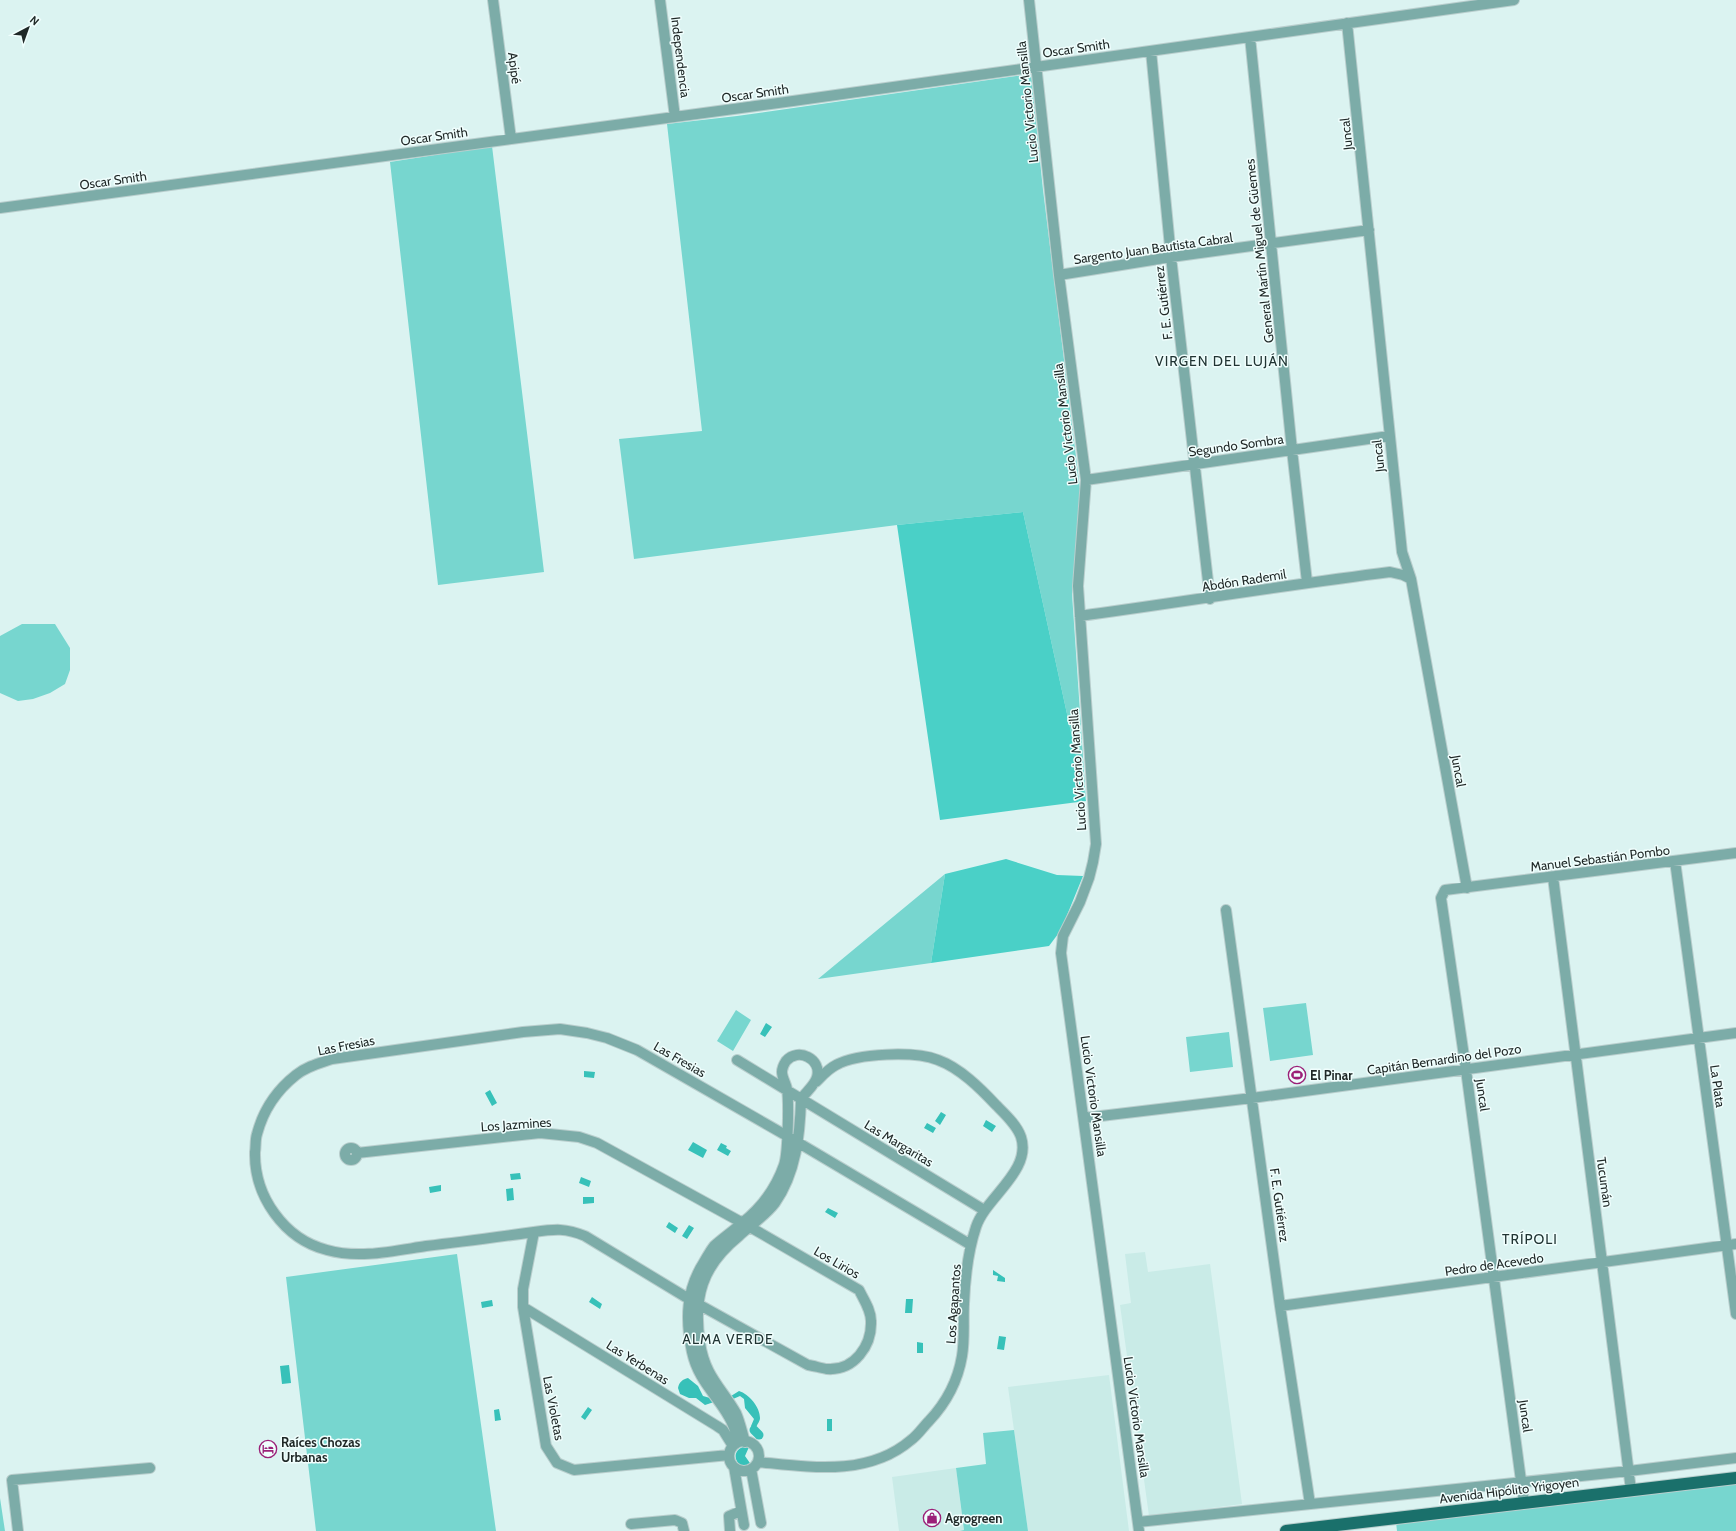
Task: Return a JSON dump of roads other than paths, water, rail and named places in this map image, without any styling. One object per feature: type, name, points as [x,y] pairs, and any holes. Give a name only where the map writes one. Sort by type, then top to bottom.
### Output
[{"type":"main road","name":"Avenida Hipólito Yrigoyen","points":[[1286,1531],[1361,1527],[1524,1503],[1736,1478]]},
{"type":"street","name":"Apipé","points":[[493,0],[511,139]]},
{"type":"street","name":"Independencia","points":[[660,0],[675,117]]},
{"type":"street","name":"Lucio Victorio Mansilla","points":[[1029,0],[1059,275],[1086,480],[1078,586],[1096,844],[1089,878],[1080,902],[1063,936],[1061,953],[1139,1527]]},
{"type":"street","name":"Oscar Smith","points":[[0,208],[675,117],[1514,0]]},
{"type":"street","name":"Juncal","points":[[1347,24],[1402,552],[1411,579],[1467,888],[1445,890],[1441,898],[1466,1070],[1524,1503]]},
{"type":"street","name":"General Martín Miguel de Güemes","points":[[1250,37],[1307,582]]},
{"type":"street","name":"F. E. Gutiérrez","points":[[1151,51],[1171,257],[1196,464],[1210,599]]},
{"type":"street","name":"Sargento Juan Bautista Cabral","points":[[1059,275],[1171,257],[1369,230]]},
{"type":"street","name":"Segundo Sombra","points":[[1086,480],[1389,436]]},
{"type":"street","name":"Abdón Rademil","points":[[1080,616],[1210,599],[1307,582],[1390,572],[1403,575],[1411,579]]},
{"type":"street","name":"Manuel Sebastián Pombo","points":[[1467,888],[1736,853]]},
{"type":"street","name":"La Plata","points":[[1675,862],[1698,1038],[1732,1244],[1736,1314]]},
{"type":"street","name":"Tucumán","points":[[1552,877],[1631,1490]]},
{"type":"street","name":"F. E. Gutiérrez","points":[[1226,910],[1280,1306],[1310,1504]]},
{"type":"street","name":"Las Fresias","points":[[699,1304],[572,1230],[559,1229],[361,1255],[327,1250],[308,1243],[287,1228],[272,1212],[257,1178],[255,1162],[256,1136],[263,1116],[276,1094],[296,1075],[311,1066],[332,1059],[524,1032],[560,1029],[607,1038],[637,1050],[797,1142]]},
{"type":"street","name":"Capitán Bernardino del Pozo","points":[[1084,1118],[1252,1098],[1736,1033]]},
{"type":"street","name":"Los Agapantos","points":[[755,1465],[820,1468],[852,1466],[874,1460],[888,1454],[912,1440],[933,1417],[950,1393],[962,1358],[965,1278],[976,1225],[984,1210],[1017,1168],[1023,1152],[1021,1136],[1010,1120],[989,1098],[962,1073],[939,1060],[920,1054],[905,1054],[848,1060],[836,1064],[813,1085],[801,1099]]},
{"type":"street","points":[[736,1060],[786,1086],[792,1089],[797,1090],[802,1090],[813,1085],[818,1072],[814,1061],[809,1057],[797,1055],[787,1060],[783,1065],[782,1077],[786,1086],[787,1136],[785,1163],[777,1181],[766,1198],[745,1226],[720,1253],[709,1269],[699,1295],[698,1326],[700,1345],[706,1367],[713,1382],[736,1413],[737,1446],[731,1464],[734,1467],[744,1525]]},
{"type":"street","points":[[737,1446],[730,1418],[699,1374],[692,1352],[688,1315],[689,1299],[694,1279],[713,1247],[745,1226],[774,1204],[785,1186],[794,1164],[801,1099],[786,1086]]},
{"type":"street","name":"Las Margaritas","points":[[801,1099],[984,1210]]},
{"type":"street","name":"Los Jazmines","points":[[357,1153],[540,1133],[579,1137],[597,1143],[745,1226]]},
{"type":"street","points":[[797,1142],[971,1244]]},
{"type":"street","name":"Los Lirios","points":[[699,1304],[808,1365],[828,1369],[846,1366],[860,1356],[869,1342],[871,1320],[867,1304],[859,1290],[745,1226]]},
{"type":"street","name":"Las Violetas","points":[[534,1232],[523,1289],[523,1307],[546,1446],[557,1463],[574,1470],[737,1446]]},
{"type":"street","name":"Pedro de Acevedo","points":[[1280,1306],[1732,1244]]},
{"type":"street","name":"Las Yerbenas","points":[[523,1307],[718,1426],[737,1446]]},
{"type":"street","points":[[737,1446],[750,1443],[756,1449],[759,1457],[755,1465],[761,1523]]},
{"type":"street","points":[[1139,1527],[1310,1504],[1629,1471],[1736,1458]]},
{"type":"street","points":[[734,1467],[744,1471],[755,1465]]},
{"type":"street","points":[[18,1531],[12,1480],[150,1468]]},
{"type":"street","points":[[730,1531],[729,1516],[741,1511]]},
{"type":"street","points":[[631,1524],[670,1520],[679,1521],[684,1528]]},
{"type":"waterway","points":[[754,1430],[759,1435]]},
{"type":"place","name":"El Pinar","points":[[1297,1075]]},
{"type":"place","name":"Raíces Chozas Urbanas","points":[[268,1449]]},
{"type":"place","name":"Agrogreen","points":[[932,1518]]},
{"type":"district","name":"VIRGEN DEL LUJÁN","points":[[1222,361]]},
{"type":"district","name":"TRÍPOLI","points":[[1530,1239]]},
{"type":"district","name":"ALMA VERDE","points":[[728,1339]]}]
